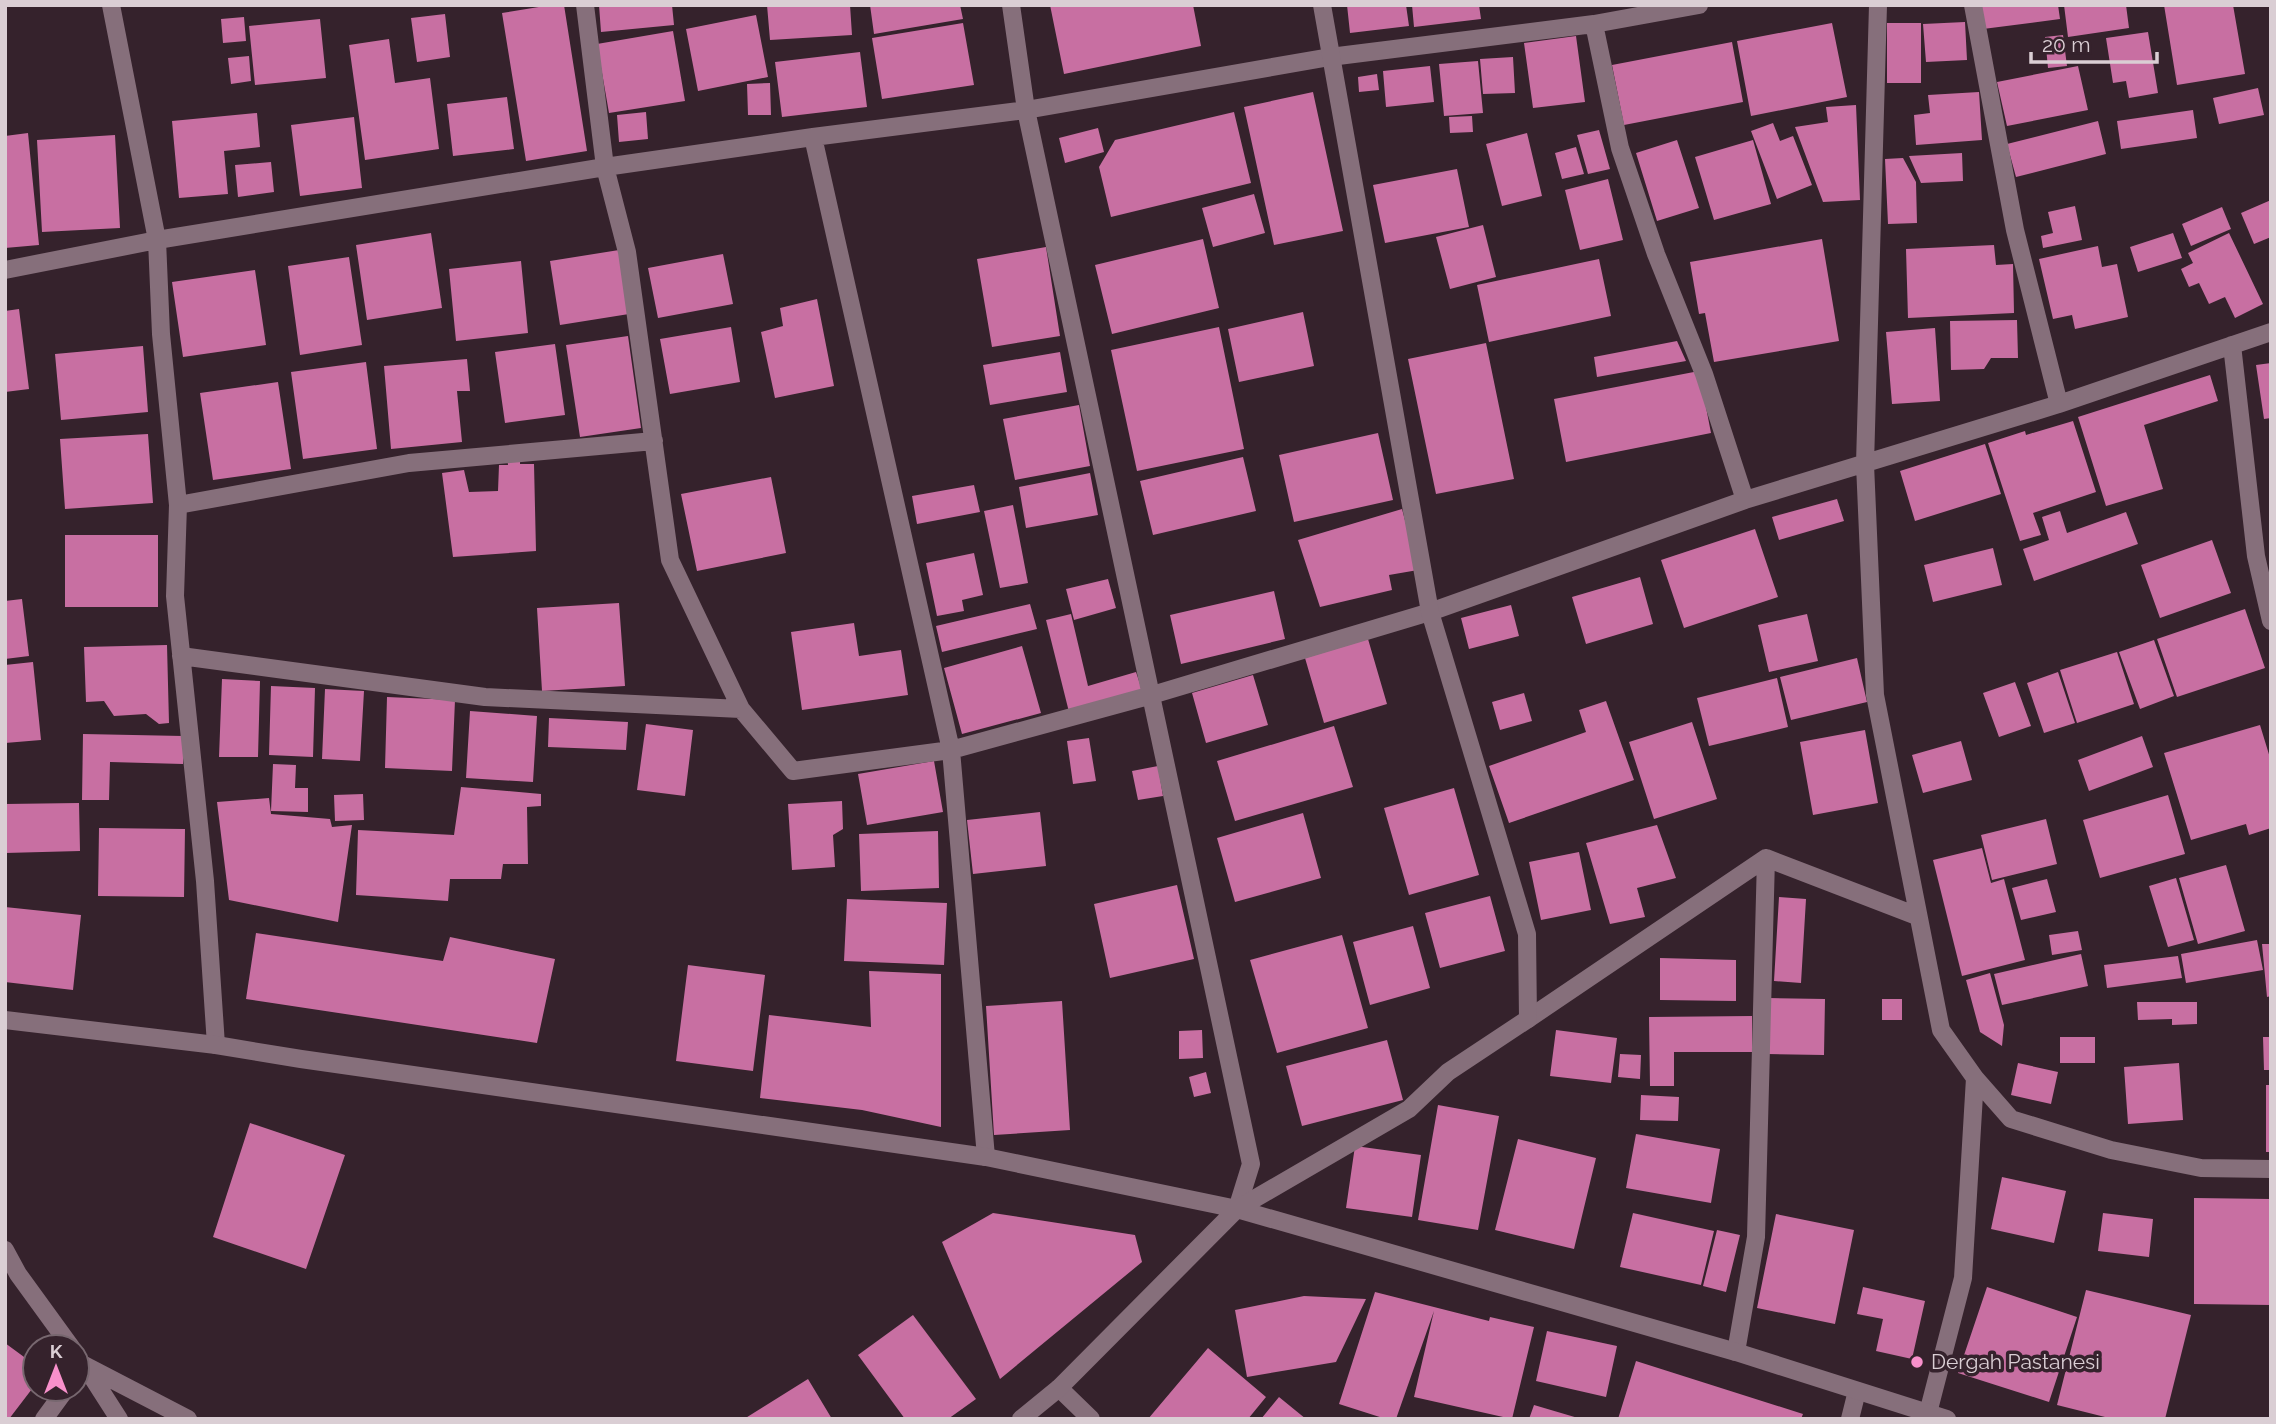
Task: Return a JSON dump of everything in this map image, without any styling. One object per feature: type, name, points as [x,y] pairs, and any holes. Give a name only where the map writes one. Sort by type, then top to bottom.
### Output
[{"type":"street","points":[[111,5],[157,240],[162,334],[178,505],[175,596],[205,881],[216,1045]]},
{"type":"street","points":[[585,5],[605,167],[627,251],[670,561],[741,709],[793,771],[951,750],[1152,695],[1430,612],[1745,500],[2059,404],[2271,332]]},
{"type":"street","points":[[1011,5],[1026,110],[1251,1164],[1237,1209]]},
{"type":"street","points":[[1322,5],[1430,612],[1528,934],[1528,1019]]},
{"type":"street","points":[[5,270],[157,240],[605,167],[1026,110],[1330,57],[1594,24],[1699,5]]},
{"type":"street","points":[[1878,5],[1865,464],[1875,695],[1941,1030],[1975,1078],[2011,1119],[2111,1150],[2200,1168],[2271,1169]]},
{"type":"street","points":[[1973,5],[2015,230],[2059,404]]},
{"type":"street","points":[[1594,24],[1620,148],[1656,254],[1703,374],[1745,500]]},
{"type":"street","points":[[813,137],[951,750],[986,1157]]},
{"type":"street","points":[[2232,345],[2271,621]]},
{"type":"street","points":[[178,505],[409,463],[654,441]]},
{"type":"street","points":[[181,656],[485,697],[741,709]]},
{"type":"street","points":[[1766,858],[1917,916]]},
{"type":"street","points":[[1021,1419],[1059,1388],[1237,1209],[1409,1109],[1448,1072],[1766,858]]},
{"type":"street","points":[[1736,1352],[1756,1237],[1766,858]]},
{"type":"street","points":[[5,1020],[216,1045],[986,1157],[1237,1209],[1736,1352],[1947,1419]]},
{"type":"street","points":[[1928,1413],[1963,1278],[1975,1078]]},
{"type":"street","points":[[5,1250],[61,1333]]},
{"type":"street","points":[[91,1371],[188,1419]]},
{"type":"street","points":[[91,1381],[119,1419]]},
{"type":"street","points":[[1059,1388],[1091,1419]]},
{"type":"street","points":[[1850,1419],[1857,1391]]},
{"type":"street","points":[[44,1419],[56,1403]]},
{"type":"building","points":[[564,5],[587,151],[526,161],[502,13]]},
{"type":"building","points":[[599,5],[672,5],[674,25],[601,32]]},
{"type":"building","points":[[767,5],[850,5],[852,35],[770,40]]},
{"type":"building","points":[[870,5],[960,5],[963,19],[874,34]]},
{"type":"building","points":[[1050,5],[1193,5],[1201,46],[1064,74]]},
{"type":"building","points":[[1347,5],[1406,5],[1409,26],[1350,33]]},
{"type":"building","points":[[1412,5],[1479,5],[1481,19],[1414,27]]},
{"type":"building","points":[[1980,5],[2058,5],[2060,19],[1983,29]]},
{"type":"building","points":[[2064,5],[2126,5],[2129,28],[2068,37]]},
{"type":"building","points":[[2164,5],[2233,5],[2245,74],[2177,85]]},
{"type":"building","points":[[445,14],[450,57],[417,62],[411,18]]},
{"type":"building","points":[[756,15],[768,77],[698,91],[686,29]]},
{"type":"building","points":[[244,17],[246,41],[223,43],[221,19]]},
{"type":"building","points":[[320,19],[326,78],[255,85],[249,26]]},
{"type":"building","points":[[1965,22],[1967,60],[1926,62],[1923,24]]},
{"type":"building","points":[[963,23],[974,85],[882,99],[872,38]]},
{"type":"building","points":[[1832,23],[1847,97],[1751,116],[1737,41]]},
{"type":"building","points":[[1887,23],[1921,23],[1921,83],[1887,83]]},
{"type":"building","points":[[673,31],[685,101],[609,113],[597,44]]},
{"type":"building","points":[[2148,32],[2158,93],[2129,98],[2126,81],[2113,83],[2106,38]]},
{"type":"building","points":[[2063,35],[2067,66],[2048,68],[2045,37]]},
{"type":"building","points":[[1576,36],[1585,102],[1533,108],[1524,43]]},
{"type":"building","points":[[389,39],[395,83],[430,78],[439,149],[365,160],[349,45]]},
{"type":"building","points":[[1732,42],[1743,102],[1624,125],[1612,65]]},
{"type":"building","points":[[860,52],[867,107],[782,117],[775,62]]},
{"type":"building","points":[[249,56],[251,81],[231,84],[228,58]]},
{"type":"building","points":[[1513,57],[1515,93],[1483,94],[1480,59]]},
{"type":"building","points":[[1478,61],[1483,113],[1444,116],[1439,64]]},
{"type":"building","points":[[1430,66],[1434,102],[1386,107],[1383,71]]},
{"type":"building","points":[[2078,66],[2088,110],[2007,126],[1997,82]]},
{"type":"building","points":[[1377,74],[1379,90],[1359,92],[1358,77]]},
{"type":"building","points":[[770,83],[771,115],[748,115],[747,84]]},
{"type":"building","points":[[2258,88],[2264,115],[2219,124],[2213,98]]},
{"type":"building","points":[[1313,92],[1343,231],[1274,245],[1244,107]]},
{"type":"building","points":[[1979,92],[1982,140],[1916,145],[1914,115],[1930,113],[1928,95]]},
{"type":"building","points":[[507,97],[514,149],[453,156],[447,104]]},
{"type":"building","points":[[1856,105],[1860,200],[1823,202],[1795,127],[1828,122],[1826,107]]},
{"type":"building","points":[[2193,110],[2197,138],[2121,149],[2117,121]]},
{"type":"building","points":[[646,112],[648,139],[619,142],[617,115]]},
{"type":"building","points":[[1234,112],[1251,183],[1111,217],[1099,167],[1115,140]]},
{"type":"building","points":[[257,113],[260,147],[224,151],[228,194],[179,198],[172,121]]},
{"type":"building","points":[[1472,116],[1473,132],[1450,133],[1449,117]]},
{"type":"building","points":[[354,117],[362,188],[300,196],[291,125]]},
{"type":"building","points":[[2098,121],[2106,154],[2016,177],[2007,144]]},
{"type":"building","points":[[1773,123],[1780,141],[1793,136],[1812,185],[1777,199],[1751,131]]},
{"type":"building","points":[[1098,128],[1104,152],[1065,163],[1059,138]]},
{"type":"building","points":[[1599,130],[1610,169],[1588,174],[1577,135]]},
{"type":"building","points":[[28,133],[39,245],[5,248],[5,136]]},
{"type":"building","points":[[1527,133],[1542,196],[1502,206],[1486,144]]},
{"type":"building","points":[[115,135],[120,228],[42,232],[37,140]]},
{"type":"building","points":[[1677,140],[1699,208],[1657,221],[1636,153]]},
{"type":"building","points":[[1753,140],[1771,204],[1714,220],[1695,157]]},
{"type":"building","points":[[1576,147],[1584,174],[1562,179],[1555,153]]},
{"type":"building","points":[[1962,153],[1963,181],[1921,183],[1909,156]]},
{"type":"building","points":[[1903,158],[1916,182],[1917,223],[1888,224],[1885,159]]},
{"type":"building","points":[[271,162],[274,192],[238,197],[235,165]]},
{"type":"building","points":[[1457,169],[1469,227],[1385,243],[1373,185]]},
{"type":"building","points":[[1608,179],[1623,240],[1580,250],[1565,190]]},
{"type":"building","points":[[1254,194],[1265,233],[1213,247],[1202,208]]},
{"type":"building","points":[[2271,200],[2271,237],[2254,244],[2241,213]]},
{"type":"building","points":[[2075,206],[2082,240],[2043,248],[2041,236],[2053,233],[2048,212]]},
{"type":"building","points":[[2222,207],[2231,229],[2191,246],[2182,224]]},
{"type":"building","points":[[1483,225],[1496,277],[1450,289],[1436,237]]},
{"type":"building","points":[[431,233],[442,308],[367,320],[356,245]]},
{"type":"building","points":[[2173,233],[2182,258],[2138,272],[2130,247]]},
{"type":"building","points":[[2229,233],[2263,304],[2235,318],[2225,297],[2209,304],[2199,283],[2189,287],[2181,269],[2193,263],[2188,253]]},
{"type":"building","points":[[1203,239],[1219,308],[1112,334],[1095,265]]},
{"type":"building","points":[[1822,239],[1839,341],[1714,362],[1705,313],[1699,314],[1690,262]]},
{"type":"building","points":[[1994,245],[1996,265],[2013,264],[2014,313],[1908,318],[1906,249]]},
{"type":"building","points":[[2098,246],[2102,267],[2117,264],[2128,317],[2075,329],[2072,315],[2053,319],[2039,259]]},
{"type":"building","points":[[1046,247],[1060,336],[992,347],[977,259]]},
{"type":"building","points":[[619,250],[629,314],[560,325],[550,261]]},
{"type":"building","points":[[723,254],[733,304],[658,318],[648,268]]},
{"type":"building","points":[[349,257],[362,345],[300,355],[288,266]]},
{"type":"building","points":[[1599,259],[1611,316],[1489,342],[1477,285]]},
{"type":"building","points":[[521,261],[528,333],[456,341],[449,269]]},
{"type":"building","points":[[255,270],[266,345],[183,357],[172,282]]},
{"type":"building","points":[[817,299],[834,386],[775,398],[761,332],[783,326],[780,308]]},
{"type":"building","points":[[19,309],[29,389],[5,392],[5,311]]},
{"type":"building","points":[[1303,312],[1314,366],[1239,382],[1228,329]]},
{"type":"building","points":[[2017,320],[2018,358],[1991,358],[1984,369],[1951,370],[1950,321]]},
{"type":"building","points":[[731,327],[740,382],[670,394],[660,339]]},
{"type":"building","points":[[1219,327],[1244,449],[1137,471],[1111,350]]},
{"type":"building","points":[[1935,328],[1940,401],[1892,404],[1886,332]]},
{"type":"building","points":[[628,336],[641,428],[580,437],[566,345]]},
{"type":"building","points":[[1677,341],[1686,361],[1597,377],[1594,357]]},
{"type":"building","points":[[1486,343],[1514,479],[1436,494],[1408,359]]},
{"type":"building","points":[[555,344],[565,415],[505,423],[495,352]]},
{"type":"building","points":[[143,346],[148,412],[61,420],[55,354]]},
{"type":"building","points":[[1060,352],[1067,392],[990,405],[983,365]]},
{"type":"building","points":[[467,359],[470,391],[457,391],[462,442],[391,449],[384,366]]},
{"type":"building","points":[[366,362],[377,449],[303,459],[291,372]]},
{"type":"building","points":[[2271,363],[2271,418],[2264,419],[2256,365]]},
{"type":"building","points":[[1699,371],[1711,433],[1566,462],[1554,399]]},
{"type":"building","points":[[2210,375],[2218,401],[2144,425],[2163,489],[2106,506],[2078,417]]},
{"type":"building","points":[[278,382],[291,469],[213,480],[200,393]]},
{"type":"building","points":[[1079,405],[1090,466],[1015,480],[1003,419]]},
{"type":"building","points":[[2073,421],[2096,492],[2033,513],[2041,535],[2020,541],[1988,443],[2025,431],[2026,435]]},
{"type":"building","points":[[1378,433],[1393,500],[1294,522],[1279,455]]},
{"type":"building","points":[[148,434],[153,503],[65,509],[60,439]]},
{"type":"building","points":[[1985,444],[2001,494],[1915,521],[1900,471]]},
{"type":"building","points":[[507,456],[520,456],[520,464],[534,464],[536,551],[453,557],[442,473],[464,470],[469,492],[498,491],[499,465],[508,465]]},
{"type":"building","points":[[1243,457],[1256,511],[1153,535],[1140,481]]},
{"type":"building","points":[[1090,473],[1098,515],[1026,528],[1019,487]]},
{"type":"building","points":[[771,477],[786,553],[697,571],[681,494]]},
{"type":"building","points":[[974,485],[980,512],[917,524],[912,496]]},
{"type":"building","points":[[1837,499],[1844,521],[1779,540],[1772,517]]},
{"type":"building","points":[[1013,505],[1028,583],[1000,588],[984,511]]},
{"type":"building","points":[[1402,509],[1418,570],[1389,575],[1392,590],[1320,607],[1298,540]]},
{"type":"building","points":[[2060,511],[2067,533],[2126,512],[2138,544],[2034,581],[2023,549],[2049,540],[2042,517]]},
{"type":"building","points":[[1755,529],[1778,597],[1684,628],[1661,560]]},
{"type":"building","points":[[65,535],[158,535],[158,607],[65,607]]},
{"type":"building","points":[[2212,540],[2231,593],[2160,618],[2141,565]]},
{"type":"building","points":[[1993,548],[2002,585],[1933,602],[1924,565]]},
{"type":"building","points":[[974,553],[983,595],[962,600],[964,611],[937,616],[926,563]]},
{"type":"building","points":[[1640,577],[1653,624],[1586,644],[1572,597]]},
{"type":"building","points":[[1108,579],[1116,608],[1074,620],[1066,589]]},
{"type":"building","points":[[1274,591],[1285,639],[1181,664],[1170,615]]},
{"type":"building","points":[[22,599],[29,656],[5,659],[5,601]]},
{"type":"building","points":[[619,603],[625,686],[542,691],[537,608]]},
{"type":"building","points":[[1030,604],[1037,629],[942,652],[936,626]]},
{"type":"building","points":[[1511,605],[1519,636],[1469,649],[1461,618]]},
{"type":"building","points":[[2245,609],[2265,668],[2177,697],[2157,639]]},
{"type":"building","points":[[1071,614],[1088,686],[1136,672],[1142,690],[1069,712],[1046,620]]},
{"type":"building","points":[[1807,614],[1818,661],[1769,672],[1758,625]]},
{"type":"building","points":[[854,623],[859,656],[901,650],[908,695],[802,710],[791,632]]},
{"type":"building","points":[[1368,639],[1387,704],[1324,723],[1305,658]]},
{"type":"building","points":[[2154,640],[2174,696],[2140,709],[2119,652]]},
{"type":"building","points":[[167,645],[169,723],[159,724],[146,714],[114,716],[104,701],[86,702],[84,647]]},
{"type":"building","points":[[1022,646],[1041,713],[962,734],[944,668]]},
{"type":"building","points":[[2117,652],[2134,704],[2077,723],[2060,670]]},
{"type":"building","points":[[1857,658],[1867,702],[1791,720],[1780,677]]},
{"type":"building","points":[[33,662],[41,740],[5,743],[5,665]]},
{"type":"building","points":[[2058,672],[2075,723],[2044,733],[2027,683]]},
{"type":"building","points":[[1253,675],[1268,725],[1206,743],[1192,693]]},
{"type":"building","points":[[1777,678],[1788,727],[1709,746],[1697,698]]},
{"type":"building","points":[[222,679],[260,681],[258,757],[219,757]]},
{"type":"building","points":[[2015,682],[2031,726],[1999,737],[1983,693]]},
{"type":"building","points":[[271,686],[315,688],[313,757],[269,755]]},
{"type":"building","points":[[325,689],[364,691],[360,761],[322,759]]},
{"type":"building","points":[[1524,693],[1532,721],[1500,730],[1492,702]]},
{"type":"building","points":[[387,697],[455,700],[452,771],[385,768]]},
{"type":"building","points":[[1606,701],[1634,780],[1509,823],[1489,766],[1586,732],[1579,710]]},
{"type":"building","points":[[470,711],[537,716],[533,782],[466,778]]},
{"type":"building","points":[[549,718],[628,722],[626,750],[548,747]]},
{"type":"building","points":[[1692,722],[1717,799],[1654,819],[1629,742]]},
{"type":"building","points":[[646,724],[693,730],[685,796],[637,790]]},
{"type":"building","points":[[2260,725],[2271,761],[2271,828],[2249,835],[2246,824],[2191,840],[2164,753]]},
{"type":"building","points":[[1334,726],[1353,787],[1235,821],[1217,761]]},
{"type":"building","points":[[1865,730],[1878,803],[1813,815],[1800,742]]},
{"type":"building","points":[[83,734],[183,736],[183,764],[110,762],[109,800],[82,800]]},
{"type":"building","points":[[2142,736],[2153,767],[2089,791],[2078,760]]},
{"type":"building","points":[[1089,738],[1096,781],[1073,784],[1067,741]]},
{"type":"building","points":[[1961,741],[1972,780],[1923,793],[1912,755]]},
{"type":"building","points":[[934,761],[943,812],[867,825],[858,774]]},
{"type":"building","points":[[273,764],[296,765],[295,788],[308,788],[308,812],[271,811]]},
{"type":"building","points":[[1158,766],[1163,796],[1138,800],[1132,771]]},
{"type":"building","points":[[461,787],[541,794],[541,806],[527,807],[528,864],[503,864],[501,879],[450,879],[448,901],[356,895],[358,830],[454,835]]},
{"type":"building","points":[[1454,788],[1479,875],[1409,895],[1384,808]]},
{"type":"building","points":[[363,794],[364,820],[335,821],[334,795]]},
{"type":"building","points":[[2168,795],[2185,854],[2100,878],[2083,820]]},
{"type":"building","points":[[269,798],[271,814],[330,819],[332,827],[352,825],[338,922],[229,900],[217,802]]},
{"type":"building","points":[[842,801],[843,829],[833,835],[835,867],[792,870],[788,804]]},
{"type":"building","points":[[79,803],[80,851],[5,853],[5,804]]},
{"type":"building","points":[[1040,812],[1046,866],[973,874],[967,820]]},
{"type":"building","points":[[1303,813],[1321,878],[1235,902],[1217,838]]},
{"type":"building","points":[[2046,819],[2057,864],[1992,880],[1981,835]]},
{"type":"building","points":[[1657,825],[1676,878],[1637,888],[1645,917],[1610,924],[1586,843]]},
{"type":"building","points":[[99,828],[185,829],[184,897],[98,896]]},
{"type":"building","points":[[938,831],[939,888],[861,891],[859,834]]},
{"type":"building","points":[[1982,848],[1991,883],[2004,879],[2025,960],[1962,976],[1933,860]]},
{"type":"building","points":[[1579,852],[1591,910],[1541,920],[1529,862]]},
{"type":"building","points":[[2226,865],[2245,931],[2198,944],[2179,878]]},
{"type":"building","points":[[2176,878],[2194,940],[2168,947],[2149,886]]},
{"type":"building","points":[[2047,879],[2056,912],[2021,920],[2012,888]]},
{"type":"building","points":[[1177,885],[1194,959],[1110,978],[1094,904]]},
{"type":"building","points":[[1490,896],[1505,951],[1440,968],[1425,913]]},
{"type":"building","points":[[1779,897],[1806,899],[1801,983],[1774,981]]},
{"type":"building","points":[[847,899],[947,903],[944,965],[844,961]]},
{"type":"building","points":[[5,907],[81,915],[73,990],[5,982]]},
{"type":"building","points":[[1413,926],[1430,988],[1370,1005],[1353,942]]},
{"type":"building","points":[[2078,931],[2082,950],[2052,955],[2049,935]]},
{"type":"building","points":[[256,933],[443,961],[450,937],[555,959],[537,1043],[246,999]]},
{"type":"building","points":[[1342,935],[1368,1028],[1277,1053],[1250,960]]},
{"type":"building","points":[[2257,940],[2263,970],[2186,983],[2181,954]]},
{"type":"building","points":[[2262,944],[2271,944],[2271,996],[2267,997]]},
{"type":"building","points":[[2081,954],[2088,986],[2002,1005],[1994,974]]},
{"type":"building","points":[[2178,956],[2182,978],[2107,988],[2104,965]]},
{"type":"building","points":[[1660,958],[1736,960],[1736,1001],[1660,1000]]},
{"type":"building","points":[[688,965],[765,975],[753,1071],[676,1061]]},
{"type":"building","points":[[869,971],[941,974],[941,1127],[862,1110],[760,1098],[769,1015],[871,1027]]},
{"type":"building","points":[[1990,973],[2004,1025],[2002,1046],[1980,1032],[1966,980]]},
{"type":"building","points":[[1768,998],[1825,999],[1824,1055],[1767,1054]]},
{"type":"building","points":[[1882,999],[1902,999],[1902,1020],[1882,1020]]},
{"type":"building","points":[[1062,1001],[1070,1130],[994,1135],[986,1006]]},
{"type":"building","points":[[2137,1002],[2197,1002],[2197,1024],[2172,1025],[2172,1019],[2138,1020]]},
{"type":"building","points":[[1752,1016],[1752,1052],[1674,1052],[1674,1086],[1650,1086],[1649,1017]]},
{"type":"building","points":[[1202,1030],[1203,1058],[1179,1059],[1179,1031]]},
{"type":"building","points":[[1556,1030],[1617,1038],[1611,1083],[1550,1076]]},
{"type":"building","points":[[2060,1037],[2095,1037],[2095,1063],[2060,1063]]},
{"type":"building","points":[[2263,1037],[2271,1037],[2271,1070],[2264,1070]]},
{"type":"building","points":[[1387,1040],[1403,1100],[1302,1126],[1286,1066]]},
{"type":"building","points":[[1620,1054],[1641,1055],[1640,1079],[1618,1077]]},
{"type":"building","points":[[2018,1063],[2058,1072],[2051,1104],[2011,1095]]},
{"type":"building","points":[[2179,1063],[2183,1120],[2128,1124],[2124,1067]]},
{"type":"building","points":[[1206,1072],[1211,1093],[1194,1097],[1189,1077]]},
{"type":"building","points":[[2266,1085],[2271,1085],[2271,1152],[2266,1152]]},
{"type":"building","points":[[1641,1095],[1679,1097],[1678,1121],[1640,1120]]},
{"type":"building","points":[[1438,1105],[1499,1116],[1478,1230],[1418,1220]]},
{"type":"building","points":[[250,1123],[345,1155],[306,1269],[213,1237]]},
{"type":"building","points":[[1636,1134],[1720,1149],[1711,1203],[1626,1188]]},
{"type":"building","points":[[1518,1139],[1596,1158],[1574,1249],[1495,1230]]},
{"type":"building","points":[[1355,1146],[1421,1155],[1412,1217],[1346,1208]]},
{"type":"building","points":[[2002,1177],[2066,1191],[2054,1243],[1991,1229]]},
{"type":"building","points":[[2194,1198],[2271,1199],[2271,1305],[2194,1304]]},
{"type":"building","points":[[993,1213],[1135,1235],[1142,1262],[1000,1379],[942,1242]]},
{"type":"building","points":[[1633,1213],[1714,1231],[1701,1285],[1620,1267]]},
{"type":"building","points":[[2103,1213],[2153,1219],[2149,1257],[2098,1251]]},
{"type":"building","points":[[1776,1214],[1854,1230],[1835,1324],[1757,1308]]},
{"type":"building","points":[[1717,1230],[1740,1235],[1726,1292],[1703,1286]]},
{"type":"building","points":[[1863,1287],[1925,1301],[1912,1359],[1876,1351],[1883,1319],[1857,1314]]},
{"type":"building","points":[[1987,1287],[2077,1317],[2049,1402],[1958,1373]]},
{"type":"building","points":[[2086,1290],[2191,1315],[2165,1419],[2113,1419],[2057,1405]]},
{"type":"building","points":[[1375,1292],[1489,1321],[1490,1317],[1534,1327],[1512,1419],[1414,1397],[1434,1311],[1396,1419],[1386,1419],[1339,1404]]},
{"type":"building","points":[[1304,1296],[1366,1299],[1336,1362],[1247,1377],[1235,1310]]},
{"type":"building","points":[[913,1315],[976,1399],[948,1419],[905,1419],[858,1355]]},
{"type":"building","points":[[1547,1331],[1617,1346],[1606,1397],[1536,1381]]},
{"type":"building","points":[[5,1343],[21,1355],[21,1403],[9,1419],[5,1419]]},
{"type":"building","points":[[1208,1348],[1266,1397],[1248,1419],[1148,1419]]},
{"type":"building","points":[[1636,1361],[1803,1414],[1801,1419],[1618,1419]]},
{"type":"building","points":[[808,1379],[832,1419],[744,1419]]},
{"type":"building","points":[[1279,1397],[1306,1419],[1261,1419]]},
{"type":"building","points":[[1534,1405],[1578,1418],[1578,1419],[1529,1419]]},
{"type":"place","name":"Dergah Pastanesi","points":[[1917,1362]]}]
